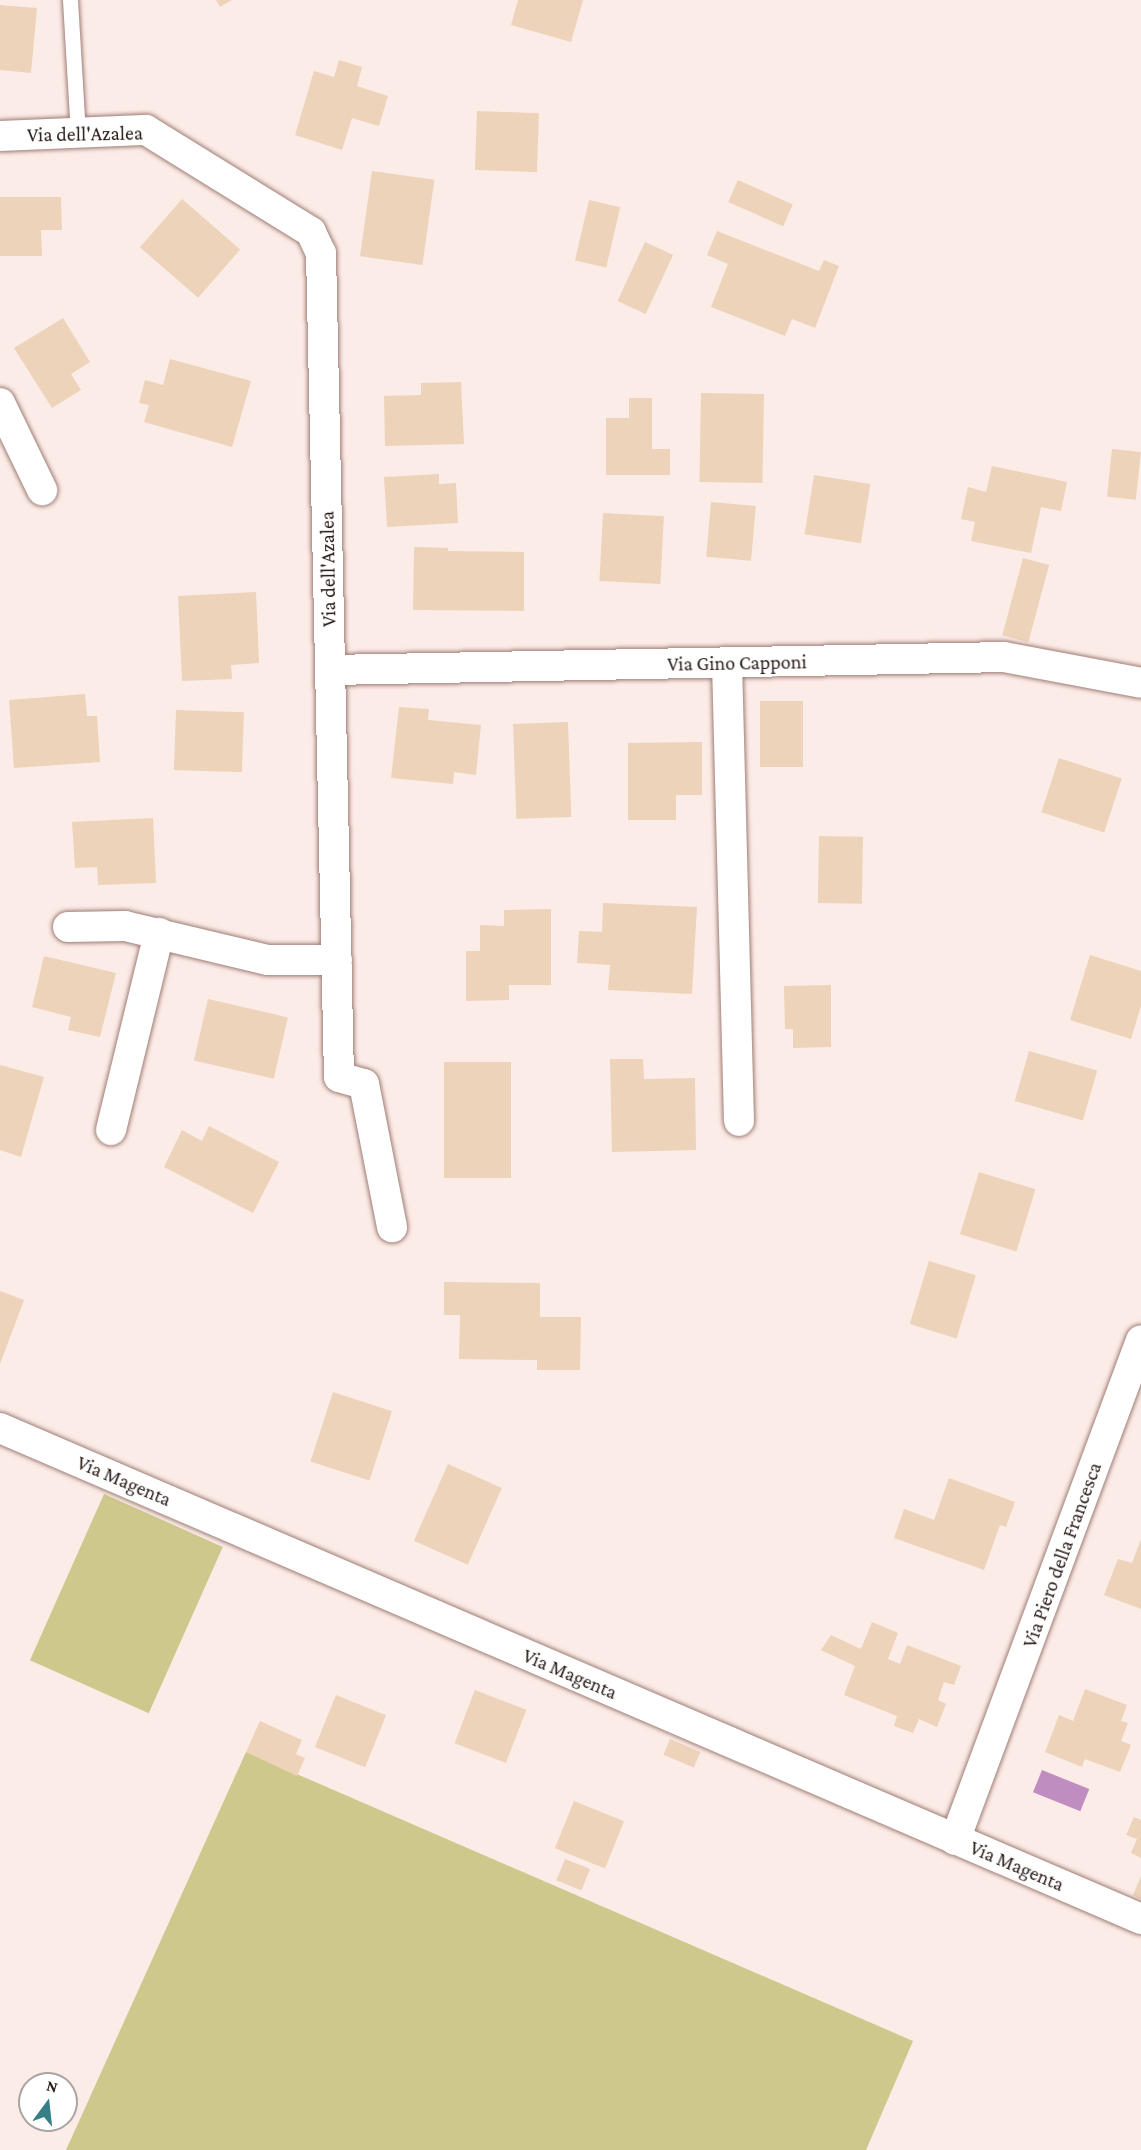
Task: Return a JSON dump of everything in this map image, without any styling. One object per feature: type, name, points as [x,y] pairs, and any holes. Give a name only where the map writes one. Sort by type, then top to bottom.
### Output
[{"type":"street","name":"Via dell'Azalea","points":[[0,136],[146,130],[311,232],[321,253],[339,1077],[364,1084],[392,1227]]},
{"type":"street","points":[[0,403],[42,490]]},
{"type":"street","name":"Via Gino Capponi","points":[[330,670],[1004,657],[1141,683]]},
{"type":"street","points":[[727,663],[739,1121]]},
{"type":"street","points":[[68,927],[125,926],[268,960],[337,960]]},
{"type":"street","points":[[111,1130],[159,933]]},
{"type":"street","name":"Via Piero della Francesca","points":[[955,1840],[983,1770],[1141,1340]]},
{"type":"street","name":"Via Magenta","points":[[0,1428],[1141,1919]]},
{"type":"lane","points":[[70,0],[78,133]]},
{"type":"shaded area","points":[[104,1494],[223,1547],[149,1713],[30,1660]]},
{"type":"shaded area","points":[[246,1752],[913,2041],[866,2150],[66,2150],[74,2132],[78,2132],[78,2123]]},
{"type":"shaded area","points":[[1042,1770],[1089,1789],[1080,1811],[1033,1792]]},
{"type":"building","points":[[216,0],[232,0],[220,7]]},
{"type":"building","points":[[518,0],[583,0],[571,42],[511,25]]},
{"type":"building","points":[[0,5],[37,8],[31,73],[0,70]]},
{"type":"building","points":[[339,60],[362,67],[357,86],[388,96],[379,126],[352,118],[342,150],[295,135],[314,71],[334,77]]},
{"type":"building","points":[[477,111],[539,113],[537,172],[475,170]]},
{"type":"building","points":[[372,171],[434,180],[422,265],[360,256]]},
{"type":"building","points":[[738,180],[793,204],[783,226],[728,202]]},
{"type":"building","points":[[0,197],[61,197],[62,230],[41,230],[42,256],[0,256]]},
{"type":"building","points":[[182,199],[240,250],[198,298],[140,247]]},
{"type":"building","points":[[589,200],[620,207],[606,268],[575,260]]},
{"type":"building","points":[[717,231],[819,271],[824,260],[839,266],[815,328],[792,319],[785,336],[711,307],[728,264],[707,255]]},
{"type":"building","points":[[645,242],[673,255],[646,314],[618,301]]},
{"type":"building","points":[[63,318],[90,362],[71,374],[81,390],[52,408],[14,348]]},
{"type":"building","points":[[170,359],[251,381],[232,447],[144,422],[149,405],[139,403],[145,380],[163,385]]},
{"type":"building","points":[[461,382],[464,444],[385,446],[384,396],[421,395],[421,383]]},
{"type":"building","points":[[701,393],[764,394],[762,483],[699,482]]},
{"type":"building","points":[[629,398],[652,398],[652,449],[670,449],[670,475],[606,475],[606,418],[629,418]]},
{"type":"building","points":[[1112,449],[1141,452],[1136,500],[1107,497]]},
{"type":"building","points":[[992,466],[1067,482],[1061,511],[1041,507],[1031,553],[971,541],[975,522],[961,519],[968,487],[986,492]]},
{"type":"building","points":[[439,474],[439,484],[456,483],[458,523],[387,527],[384,477]]},
{"type":"building","points":[[814,475],[870,484],[861,543],[805,534]]},
{"type":"building","points":[[711,502],[756,506],[751,561],[706,557]]},
{"type":"building","points":[[603,513],[664,516],[660,584],[599,581]]},
{"type":"building","points":[[414,547],[448,548],[448,551],[524,552],[524,611],[413,610]]},
{"type":"building","points":[[1023,558],[1049,565],[1028,642],[1002,635]]},
{"type":"building","points":[[256,592],[259,663],[231,665],[232,679],[182,681],[178,596]]},
{"type":"building","points":[[85,694],[87,716],[97,716],[100,762],[14,768],[9,700]]},
{"type":"building","points":[[760,701],[803,701],[803,767],[760,767]]},
{"type":"building","points":[[399,707],[429,709],[428,720],[481,725],[476,775],[454,772],[453,784],[391,778]]},
{"type":"building","points":[[176,710],[244,712],[242,772],[174,770]]},
{"type":"building","points":[[568,722],[571,817],[516,819],[513,724]]},
{"type":"building","points":[[702,742],[702,795],[676,795],[676,820],[628,820],[628,743]]},
{"type":"building","points":[[1059,758],[1122,778],[1104,833],[1041,812]]},
{"type":"building","points":[[153,818],[156,883],[98,885],[97,867],[75,868],[72,822]]},
{"type":"building","points":[[819,836],[863,837],[862,904],[818,903]]},
{"type":"building","points":[[603,903],[697,907],[692,994],[608,990],[610,965],[577,963],[579,931],[602,932]]},
{"type":"building","points":[[551,909],[551,985],[509,985],[509,1000],[466,1001],[466,951],[480,951],[480,925],[504,926],[504,910]]},
{"type":"building","points":[[1090,955],[1141,971],[1141,1006],[1131,1039],[1070,1020]]},
{"type":"building","points":[[44,956],[116,973],[100,1037],[68,1030],[71,1017],[32,1007]]},
{"type":"building","points":[[831,985],[831,1047],[793,1048],[793,1029],[785,1029],[784,986]]},
{"type":"building","points":[[208,999],[288,1017],[274,1079],[194,1060]]},
{"type":"building","points":[[1029,1051],[1097,1071],[1083,1121],[1015,1101]]},
{"type":"building","points":[[610,1059],[643,1059],[644,1079],[695,1078],[696,1150],[612,1152]]},
{"type":"building","points":[[444,1062],[511,1062],[511,1178],[444,1178]]},
{"type":"building","points":[[0,1065],[44,1077],[21,1157],[0,1150]]},
{"type":"building","points":[[209,1126],[279,1162],[253,1213],[164,1167],[182,1130],[202,1141]]},
{"type":"building","points":[[979,1172],[1035,1189],[1016,1251],[960,1234]]},
{"type":"building","points":[[929,1261],[976,1275],[957,1338],[910,1324]]},
{"type":"building","points":[[444,1282],[540,1283],[540,1317],[581,1317],[580,1370],[537,1370],[537,1360],[459,1359],[460,1315],[444,1315]]},
{"type":"building","points":[[0,1291],[24,1300],[0,1364]]},
{"type":"building","points":[[333,1392],[392,1411],[369,1481],[310,1461]]},
{"type":"building","points":[[448,1464],[502,1488],[468,1565],[414,1541]]},
{"type":"building","points":[[949,1478],[1015,1502],[1006,1527],[1000,1525],[984,1570],[894,1538],[904,1509],[934,1520]]},
{"type":"building","points":[[1141,1539],[1141,1609],[1104,1595],[1118,1559],[1132,1563]]},
{"type":"building","points":[[872,1622],[898,1633],[888,1659],[900,1664],[907,1645],[961,1666],[954,1685],[944,1682],[938,1700],[946,1704],[937,1727],[919,1719],[913,1733],[894,1726],[897,1716],[844,1695],[855,1666],[821,1650],[831,1635],[861,1649]]},
{"type":"building","points":[[1085,1689],[1127,1705],[1121,1721],[1128,1723],[1121,1741],[1131,1745],[1120,1772],[1085,1759],[1082,1767],[1045,1752],[1059,1715],[1073,1721]]},
{"type":"building","points":[[475,1690],[526,1710],[506,1763],[455,1743]]},
{"type":"building","points":[[336,1695],[386,1715],[365,1767],[315,1747]]},
{"type":"building","points":[[260,1721],[302,1740],[296,1754],[305,1758],[297,1776],[246,1752]]},
{"type":"building","points":[[670,1739],[700,1752],[694,1768],[663,1755]]},
{"type":"building","points":[[574,1801],[624,1821],[605,1869],[555,1848]]},
{"type":"building","points":[[1134,1817],[1141,1820],[1141,1858],[1131,1853],[1137,1839],[1126,1835]]},
{"type":"building","points":[[565,1859],[590,1869],[581,1890],[556,1880]]},
{"type":"building","points":[[1141,1876],[1141,1899],[1133,1895]]}]
